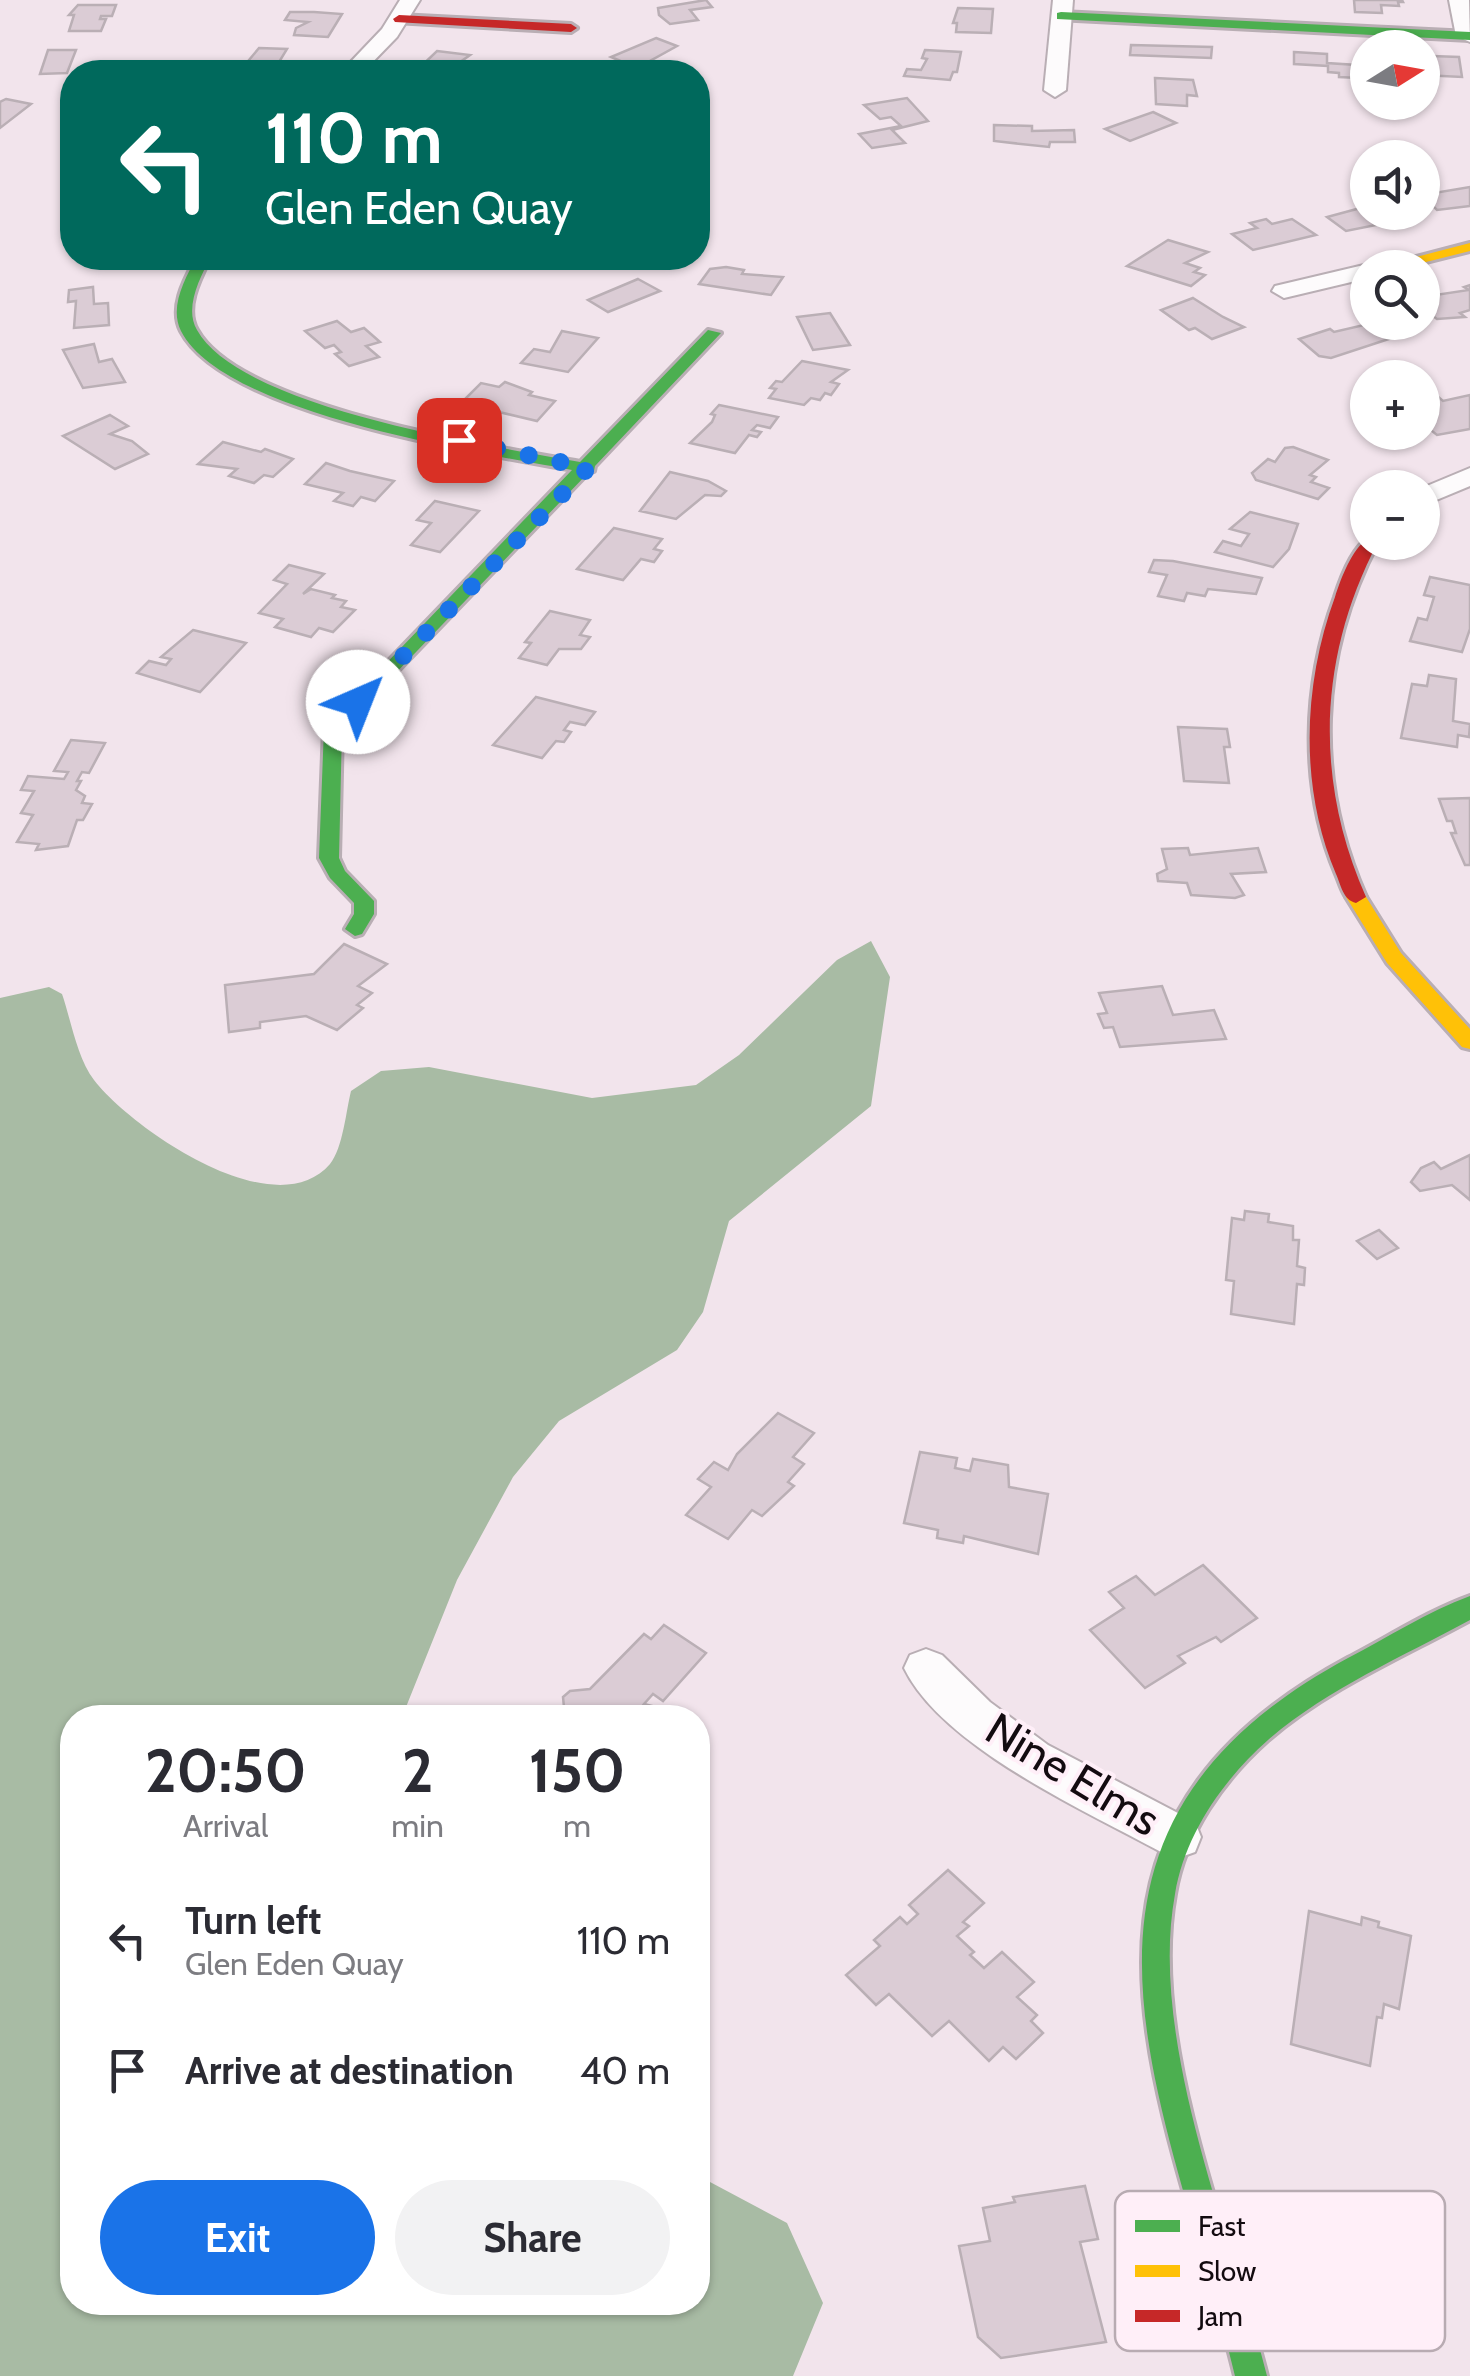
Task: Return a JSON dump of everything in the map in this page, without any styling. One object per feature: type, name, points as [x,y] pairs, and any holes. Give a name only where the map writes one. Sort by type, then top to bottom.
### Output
[{"type":"street","points":[[1055,90],[1062,8],[1468,36],[1458,0]]},
{"type":"street","points":[[361,60],[405,10],[571,28]]},
{"type":"street","points":[[1440,254],[1470,247]]},
{"type":"street","points":[[196,270],[188,284],[185,320],[205,355],[238,378],[316,408],[588,468]]},
{"type":"street","points":[[1284,291],[1350,275]]},
{"type":"street","points":[[355,929],[364,914],[364,901],[336,874],[329,858],[333,728],[588,468],[713,333]]},
{"type":"street","points":[[1440,490],[1470,476]]},
{"type":"street","points":[[1360,560],[1340,596],[1332,630],[1319,736],[1320,785],[1330,837],[1349,885],[1377,934],[1414,984],[1470,1042]]},
{"type":"street","points":[[1202,2191],[1159,2017],[1155,1942],[1161,1890],[1178,1837],[1198,1798],[1232,1756],[1272,1722],[1470,1607]]},
{"type":"street","name":"Nine Elms","points":[[926,1668],[974,1716],[1032,1759],[1178,1837]]},
{"type":"street","points":[[1245,2351],[1252,2376]]},
{"type":"shaded area","points":[[871,941],[890,977],[871,1106],[729,1221],[703,1312],[677,1350],[559,1421],[513,1477],[457,1580],[407,1705],[60,1705],[60,2315],[710,2315],[710,2182],[787,2223],[823,2303],[793,2376],[0,2376],[0,998],[49,987],[62,994],[83,1061],[113,1100],[139,1123],[206,1164],[241,1178],[275,1185],[306,1181],[330,1164],[341,1139],[351,1091],[381,1071],[429,1067],[592,1098],[696,1085],[739,1055],[837,960]]},
{"type":"building","points":[[706,0],[712,7],[690,10],[698,20],[670,24],[659,15],[658,8]]},
{"type":"building","points":[[1354,0],[1403,2],[1398,2],[1399,6],[1381,5],[1382,13],[1355,12]]},
{"type":"building","points":[[78,5],[116,5],[112,16],[101,16],[100,19],[106,19],[101,31],[69,31],[74,15],[69,15]]},
{"type":"building","points":[[958,8],[993,9],[991,33],[956,32],[957,23],[953,23]]},
{"type":"building","points":[[290,12],[342,14],[328,37],[294,35],[296,28],[308,22],[285,20]]},
{"type":"building","points":[[656,38],[677,46],[652,60],[611,57]]},
{"type":"building","points":[[1131,45],[1212,47],[1211,58],[1130,55]]},
{"type":"building","points":[[259,48],[287,49],[280,60],[249,60]]},
{"type":"building","points":[[48,50],[76,50],[72,60],[60,60],[60,73],[40,74]]},
{"type":"building","points":[[925,50],[961,52],[957,72],[953,72],[950,80],[904,76],[907,69],[921,70],[927,59],[922,58]]},
{"type":"building","points":[[437,51],[470,55],[463,60],[428,60]]},
{"type":"building","points":[[1294,52],[1327,54],[1327,63],[1350,65],[1350,78],[1328,72],[1328,66],[1294,64]]},
{"type":"building","points":[[1440,56],[1459,57],[1462,77],[1440,76]]},
{"type":"building","points":[[1155,78],[1193,80],[1197,96],[1187,95],[1187,106],[1156,104]]},
{"type":"building","points":[[907,98],[928,121],[892,130],[905,143],[872,148],[859,134],[901,126],[891,117],[880,119],[864,105]]},
{"type":"building","points":[[6,99],[31,104],[0,128],[0,102]]},
{"type":"building","points":[[1153,112],[1176,123],[1130,141],[1105,129]]},
{"type":"building","points":[[994,125],[1032,126],[1032,131],[1074,130],[1075,142],[1050,142],[1049,147],[994,141]]},
{"type":"building","points":[[1470,187],[1470,206],[1440,210],[1440,192]]},
{"type":"building","points":[[1350,211],[1351,230],[1346,231],[1327,217]]},
{"type":"building","points":[[1266,219],[1272,224],[1292,219],[1316,235],[1253,250],[1232,234],[1257,228],[1250,223]]},
{"type":"building","points":[[1168,240],[1208,252],[1185,263],[1200,268],[1194,272],[1205,275],[1191,286],[1127,266]]},
{"type":"building","points":[[726,267],[744,270],[742,274],[783,277],[771,295],[699,284],[710,269]]},
{"type":"building","points":[[638,279],[660,291],[608,312],[588,300]]},
{"type":"building","points":[[1470,285],[1470,310],[1460,313],[1465,317],[1440,319],[1440,294],[1469,290],[1464,287]]},
{"type":"building","points":[[93,287],[94,304],[108,303],[109,325],[74,328],[76,301],[68,302],[69,290]]},
{"type":"building","points":[[1193,298],[1244,327],[1212,339],[1195,328],[1189,330],[1161,310]]},
{"type":"building","points":[[830,313],[850,345],[813,350],[797,317]]},
{"type":"building","points":[[337,321],[351,332],[364,328],[380,342],[366,346],[379,357],[349,366],[335,354],[341,352],[334,345],[325,348],[305,331]]},
{"type":"building","points":[[1350,328],[1350,340],[1386,340],[1331,358],[1319,356],[1299,339],[1330,329],[1334,332]]},
{"type":"building","points":[[562,331],[598,338],[568,372],[521,363],[534,349],[550,352]]},
{"type":"building","points":[[94,344],[99,362],[112,359],[125,382],[83,388],[63,350]]},
{"type":"building","points":[[802,361],[848,370],[831,382],[839,384],[831,395],[825,393],[820,400],[811,398],[804,405],[769,398],[776,389],[770,388],[776,381],[782,382]]},
{"type":"building","points":[[505,382],[532,392],[529,395],[555,401],[537,421],[461,403],[481,383],[499,387]]},
{"type":"building","points":[[1470,395],[1470,429],[1440,434],[1440,398]]},
{"type":"building","points":[[719,405],[778,417],[770,428],[757,425],[752,430],[761,432],[757,437],[749,435],[735,453],[690,443],[712,422],[715,415],[711,414]]},
{"type":"building","points":[[110,415],[128,426],[110,434],[132,441],[148,454],[115,469],[63,436]]},
{"type":"building","points":[[223,442],[261,452],[265,449],[293,459],[273,477],[264,475],[254,483],[229,476],[237,469],[198,464]]},
{"type":"building","points":[[1293,447],[1328,460],[1310,475],[1316,477],[1311,482],[1329,488],[1318,499],[1256,480],[1252,473],[1268,459],[1275,462],[1285,448]]},
{"type":"building","points":[[326,463],[394,481],[375,501],[361,497],[353,506],[334,501],[343,493],[305,484]]},
{"type":"building","points":[[670,472],[708,481],[726,491],[721,496],[705,495],[676,519],[640,511]]},
{"type":"building","points":[[435,501],[479,511],[440,552],[411,545],[431,523],[417,520]]},
{"type":"building","points":[[1250,512],[1298,524],[1289,549],[1273,567],[1215,552],[1223,541],[1241,546],[1249,534],[1230,529]]},
{"type":"building","points":[[614,528],[662,539],[654,549],[662,551],[654,562],[641,559],[623,580],[577,569]]},
{"type":"building","points":[[1154,560],[1262,578],[1256,594],[1208,589],[1205,596],[1187,593],[1184,601],[1158,596],[1167,575],[1149,572]]},
{"type":"building","points":[[289,565],[324,574],[303,594],[311,589],[335,595],[332,598],[346,601],[341,607],[355,610],[333,632],[319,628],[311,637],[275,627],[283,619],[259,613],[287,584],[274,580]]},
{"type":"building","points":[[1430,577],[1470,585],[1470,629],[1462,652],[1410,641],[1418,618],[1427,620],[1434,597],[1424,595]]},
{"type":"building","points":[[550,611],[590,620],[580,635],[590,637],[581,649],[559,649],[547,665],[519,658],[531,643],[525,642]]},
{"type":"building","points":[[193,630],[246,643],[200,692],[137,673],[149,661],[166,665],[171,659],[161,657]]},
{"type":"building","points":[[1429,675],[1456,679],[1453,721],[1470,724],[1469,737],[1458,735],[1457,747],[1401,738],[1412,684],[1427,686]]},
{"type":"building","points":[[536,697],[595,712],[585,725],[570,722],[564,730],[571,732],[564,742],[556,741],[542,758],[493,745]]},
{"type":"building","points":[[1178,727],[1227,729],[1230,747],[1224,747],[1229,783],[1184,781]]},
{"type":"building","points":[[71,740],[105,743],[89,773],[82,772],[77,781],[81,781],[76,790],[85,796],[82,803],[92,804],[83,820],[77,820],[68,846],[36,850],[39,844],[17,842],[33,815],[21,813],[34,791],[21,790],[28,776],[64,779],[68,772],[54,771]]},
{"type":"building","points":[[1470,798],[1470,865],[1465,865],[1451,833],[1456,833],[1452,821],[1447,821],[1439,799]]},
{"type":"building","points":[[1188,848],[1190,855],[1258,848],[1266,872],[1231,874],[1244,895],[1235,898],[1191,895],[1187,883],[1158,881],[1157,874],[1167,869],[1162,849]]},
{"type":"building","points":[[344,944],[387,964],[358,986],[372,993],[357,1005],[363,1008],[337,1030],[306,1016],[260,1022],[260,1028],[229,1032],[225,985],[314,974]]},
{"type":"building","points":[[1162,986],[1173,1015],[1214,1010],[1226,1039],[1120,1047],[1113,1027],[1104,1028],[1098,1014],[1107,1013],[1099,993]]},
{"type":"building","points":[[1470,1155],[1470,1200],[1452,1185],[1420,1191],[1411,1182],[1421,1168],[1434,1162],[1441,1169]]},
{"type":"building","points":[[1245,1211],[1269,1214],[1268,1222],[1293,1226],[1293,1240],[1299,1240],[1297,1266],[1305,1268],[1304,1285],[1297,1284],[1294,1324],[1231,1314],[1234,1281],[1226,1280],[1232,1218],[1244,1220]]},
{"type":"building","points":[[1379,1230],[1398,1248],[1377,1259],[1357,1241]]},
{"type":"building","points":[[778,1413],[814,1433],[793,1457],[804,1464],[788,1482],[794,1486],[762,1516],[752,1510],[728,1539],[686,1515],[711,1487],[698,1479],[714,1462],[728,1470],[737,1454]]},
{"type":"building","points":[[920,1452],[957,1458],[955,1468],[970,1471],[973,1459],[1008,1465],[1009,1487],[1048,1494],[1038,1554],[964,1536],[963,1543],[937,1538],[938,1530],[904,1523]]},
{"type":"building","points":[[1203,1565],[1257,1618],[1221,1642],[1216,1637],[1178,1656],[1185,1663],[1145,1688],[1090,1630],[1124,1608],[1109,1592],[1136,1576],[1155,1595]]},
{"type":"building","points":[[664,1625],[706,1653],[663,1701],[653,1694],[644,1704],[648,1705],[564,1705],[563,1697],[570,1691],[590,1689],[644,1634],[651,1639]]},
{"type":"building","points":[[948,1870],[984,1903],[963,1922],[969,1926],[957,1936],[974,1952],[970,1955],[984,1968],[1002,1952],[1034,1982],[1017,1997],[1037,2015],[1031,2021],[1043,2033],[1016,2059],[1003,2047],[989,2061],[949,2021],[932,2036],[889,1994],[876,2005],[846,1975],[880,1946],[874,1940],[900,1917],[907,1924],[918,1914],[909,1905]]},
{"type":"building","points":[[1309,1911],[1361,1925],[1362,1917],[1379,1922],[1378,1927],[1411,1936],[1399,2009],[1384,2004],[1382,2018],[1377,2017],[1370,2066],[1291,2044]]},
{"type":"building","points":[[1085,2186],[1098,2239],[1080,2242],[1106,2342],[1001,2358],[978,2337],[959,2246],[990,2241],[983,2208],[1015,2202],[1013,2197]]},
{"type":"traffic: fast","points":[[1061,16],[1470,36]]},
{"type":"traffic: fast","points":[[197,270],[185,302],[189,331],[212,359],[254,383],[370,423],[588,468]]},
{"type":"traffic: fast","points":[[355,929],[364,914],[364,901],[337,874],[329,858],[333,728],[713,333]]},
{"type":"traffic: fast","points":[[1200,2191],[1169,2070],[1158,2007],[1155,1948],[1160,1895],[1178,1838],[1220,1771],[1258,1732],[1315,1691],[1470,1607]]},
{"type":"traffic: fast","points":[[1245,2351],[1251,2376]]},
{"type":"traffic: slow","points":[[1440,254],[1470,247]]},
{"type":"traffic: slow","points":[[1356,897],[1394,958],[1470,1042]]},
{"type":"traffic: jam","points":[[399,19],[571,28]]},
{"type":"traffic: jam","points":[[1356,897],[1339,857],[1327,813],[1320,766],[1319,718],[1334,624],[1360,560]]},
{"type":"route","points":[[358,702],[588,468],[459,440]]}]
